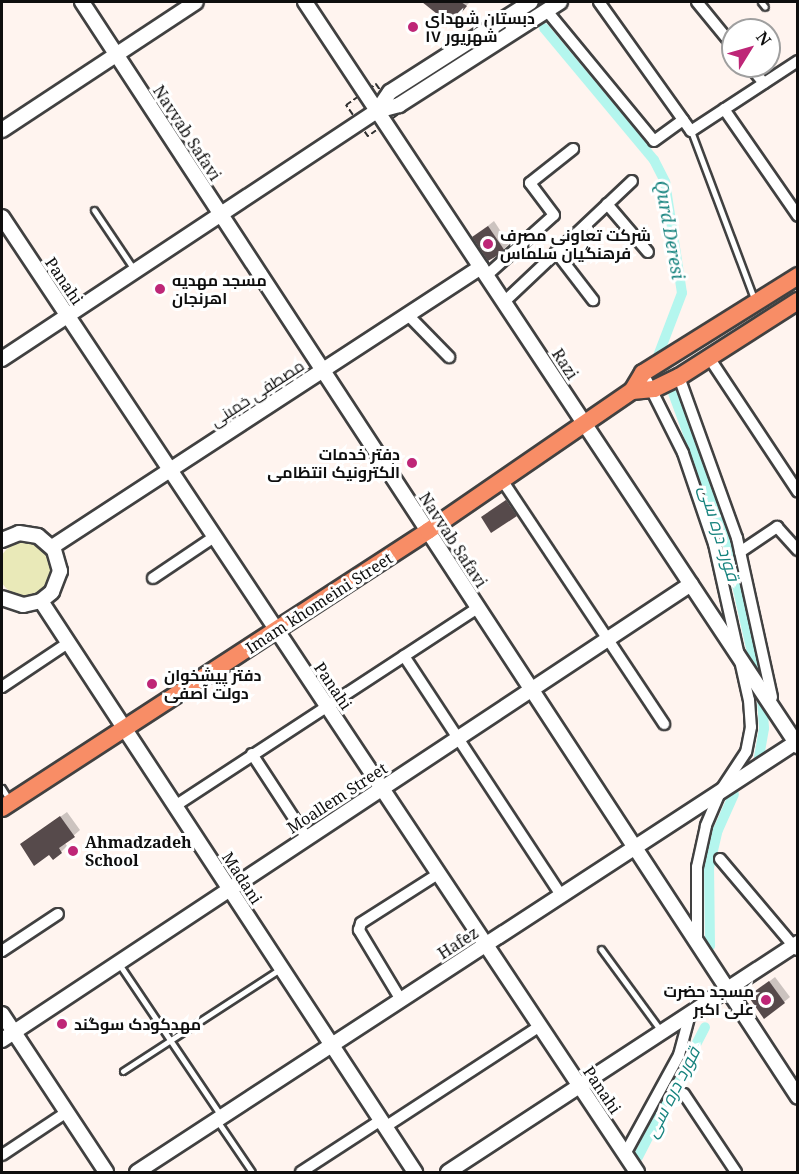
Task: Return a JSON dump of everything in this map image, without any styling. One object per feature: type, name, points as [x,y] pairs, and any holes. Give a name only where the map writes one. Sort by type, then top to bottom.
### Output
[{"type":"main road","points":[[632,391],[643,374],[798,276]]},
{"type":"main road","points":[[632,391],[654,390],[680,377],[798,301]]},
{"type":"main road","name":"Imam khomeini Street","points":[[6,805],[428,531],[632,391]]},
{"type":"street","name":"Navvab Safavi","points":[[82,2],[798,1096]]},
{"type":"street","points":[[2,130],[196,2]]},
{"type":"street","name":"Razi","points":[[304,2],[797,743]]},
{"type":"street","points":[[377,111],[390,92],[531,2]]},
{"type":"street","points":[[2,359],[377,111],[399,105],[542,6],[561,2]]},
{"type":"street","points":[[599,2],[691,131],[798,61]]},
{"type":"street","points":[[697,2],[721,31]]},
{"type":"street","points":[[542,6],[654,141],[683,120]]},
{"type":"street","points":[[760,78],[764,83]]},
{"type":"street","points":[[724,109],[798,216]]},
{"type":"street","points":[[484,272],[554,215],[530,183],[573,149]]},
{"type":"street","points":[[504,302],[632,181]]},
{"type":"street","points":[[607,204],[648,252]]},
{"type":"street","name":"Panahi","points":[[2,217],[637,1173]]},
{"type":"street","points":[[556,252],[593,300]]},
{"type":"street","name":"مصطفی خمینی","points":[[52,547],[408,315],[484,272]]},
{"type":"street","points":[[408,315],[449,357]]},
{"type":"street","points":[[710,359],[798,492]]},
{"type":"street","points":[[643,374],[654,390],[683,453],[714,544],[743,663],[751,727],[746,752],[721,790],[706,826],[697,867],[697,943]]},
{"type":"street","points":[[680,377],[740,552],[772,697]]},
{"type":"street","points":[[502,480],[664,724]]},
{"type":"street","points":[[740,552],[777,527],[798,550]]},
{"type":"street","points":[[2,540],[29,533],[52,547],[60,571],[52,592],[41,601],[23,606],[2,598]]},
{"type":"street","points":[[153,578],[214,537]]},
{"type":"street","name":"Moallem Street","points":[[7,1036],[691,584]]},
{"type":"street","name":"Madani","points":[[41,601],[415,1173]]},
{"type":"street","points":[[175,806],[478,608]]},
{"type":"street","points":[[2,687],[68,643]]},
{"type":"street","points":[[404,656],[561,895]]},
{"type":"street","name":"Hafez","points":[[137,1173],[721,790],[797,743]]},
{"type":"street","points":[[252,754],[307,838]]},
{"type":"street","points":[[448,1173],[728,989],[796,947],[720,859]]},
{"type":"street","points":[[401,1000],[359,930],[361,924],[438,874]]},
{"type":"street","points":[[2,951],[58,914]]},
{"type":"street","points":[[2,1014],[7,1036],[67,1112],[106,1173]]},
{"type":"street","points":[[625,1154],[679,1055],[690,1014]]},
{"type":"street","points":[[301,1173],[540,1026]]},
{"type":"street","points":[[684,1094],[736,1173]]},
{"type":"street","points":[[2,1155],[67,1112]]},
{"type":"lane","points":[[691,131],[755,303]]},
{"type":"lane","points":[[94,210],[135,271]]},
{"type":"lane","points":[[2,788],[6,805]]},
{"type":"lane","points":[[602,949],[662,1032]]},
{"type":"lane","points":[[119,962],[171,1041],[252,1173]]},
{"type":"lane","points":[[123,1071],[282,968]]},
{"type":"green space","points":[[25,542],[35,544],[44,550],[50,559],[52,569],[50,579],[44,588],[35,594],[25,596],[15,594],[6,588],[0,579],[-2,569],[0,559],[6,550],[15,544]]},
{"type":"building","points":[[422,2],[461,2],[467,6],[451,25]]},
{"type":"building","name":"شرکت تعاونی مصرف فرهنگیان سلماس","points":[[488,226],[505,251],[488,261],[472,237]]},
{"type":"building","points":[[506,500],[517,516],[491,533],[481,517]]},
{"type":"building","points":[[60,816],[75,837],[59,848],[62,853],[53,860],[49,855],[34,866],[20,844]]},
{"type":"building","name":"مسجد حضرت علی اکبر","points":[[769,981],[785,1003],[764,1019],[748,996]]},
{"type":"waterway","name":"Qurd Deresi","points":[[544,28],[654,160],[665,182],[682,293],[656,361]]},
{"type":"waterway","name":"قورد دره سی","points":[[673,393],[727,540],[757,675]]},
{"type":"waterway","name":"قورد دره سی","points":[[759,757],[764,728],[762,698]]},
{"type":"waterway","points":[[710,946],[709,868],[718,830],[734,794]]},
{"type":"waterway","name":"قورد دره سی","points":[[638,1157],[705,1027]]},
{"type":"place","name":"دبستان شهدای ۱۷ شهریور","points":[[413,27]]},
{"type":"place","name":"شرکت تعاونی مصرف فرهنگیان سلماس","points":[[488,244]]},
{"type":"place","name":"مسجد مهدیه اهرنجان","points":[[160,289]]},
{"type":"place","name":"دفتر خدمات الکترونیک انتظامی","points":[[412,463]]},
{"type":"place","name":"دفتر پیشخوان دولت آصفی","points":[[152,684]]},
{"type":"place","name":"Ahmadzadeh School","points":[[73,851]]},
{"type":"place","name":"مسجد حضرت علی اکبر","points":[[766,1000]]},
{"type":"place","name":"مهدکودک سوگند","points":[[62,1024]]}]
